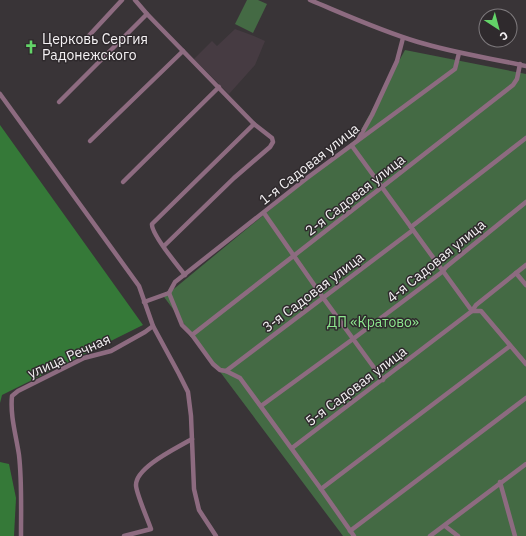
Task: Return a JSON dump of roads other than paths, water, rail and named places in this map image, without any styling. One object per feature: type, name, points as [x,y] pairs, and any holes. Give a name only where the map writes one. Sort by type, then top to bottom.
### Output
[{"type":"street","points":[[84,41],[122,0]]},
{"type":"street","points":[[135,0],[254,124],[273,140],[270,147],[234,178],[164,246]]},
{"type":"street","points":[[310,0],[402,38],[459,53],[526,66]]},
{"type":"street","points":[[59,102],[147,14]]},
{"type":"street","points":[[356,141],[372,114],[398,61],[402,38]]},
{"type":"street","points":[[90,141],[183,51]]},
{"type":"street","name":"1-я Садовая улица","points":[[169,293],[174,282],[185,275],[307,178],[455,69],[459,53]]},
{"type":"street","name":"2-я Садовая улица","points":[[192,336],[514,85],[517,79],[520,64]]},
{"type":"street","points":[[123,182],[219,87]]},
{"type":"street","points":[[0,94],[138,286],[153,326],[180,374],[188,392],[191,416],[194,489],[198,510],[216,536]]},
{"type":"street","points":[[185,275],[153,231],[153,222],[254,124]]},
{"type":"street","name":"3-я Садовая улица","points":[[226,371],[324,299],[526,138]]},
{"type":"street","points":[[352,146],[472,312],[481,311],[526,364]]},
{"type":"street","name":"4-я Садовая улица","points":[[261,406],[442,272],[446,267],[526,202]]},
{"type":"street","points":[[264,213],[383,380]]},
{"type":"street","name":"5-я Садовая улица","points":[[292,448],[472,312],[476,305],[526,265]]},
{"type":"street","points":[[516,273],[526,285]]},
{"type":"street","points":[[144,302],[169,293],[182,325],[213,364],[220,370],[226,371],[240,378],[321,488],[354,536]]},
{"type":"street","name":"улица Речная","points":[[21,536],[19,455],[10,408],[12,396],[18,391],[84,358],[111,351],[153,326]]},
{"type":"street","points":[[321,488],[510,346]]},
{"type":"street","points":[[350,531],[526,398]]},
{"type":"street","points":[[124,536],[151,529],[136,486],[138,478],[154,462],[192,439]]},
{"type":"street","points":[[430,536],[526,464]]},
{"type":"street","points":[[500,482],[515,536]]},
{"type":"street","points":[[445,526],[458,536]]},
{"type":"place","name":"Церковь Сергия Радонежского","points":[[31,47]]},
{"type":"park label","name":"ДП «Кратово»","points":[[373,322]]}]
